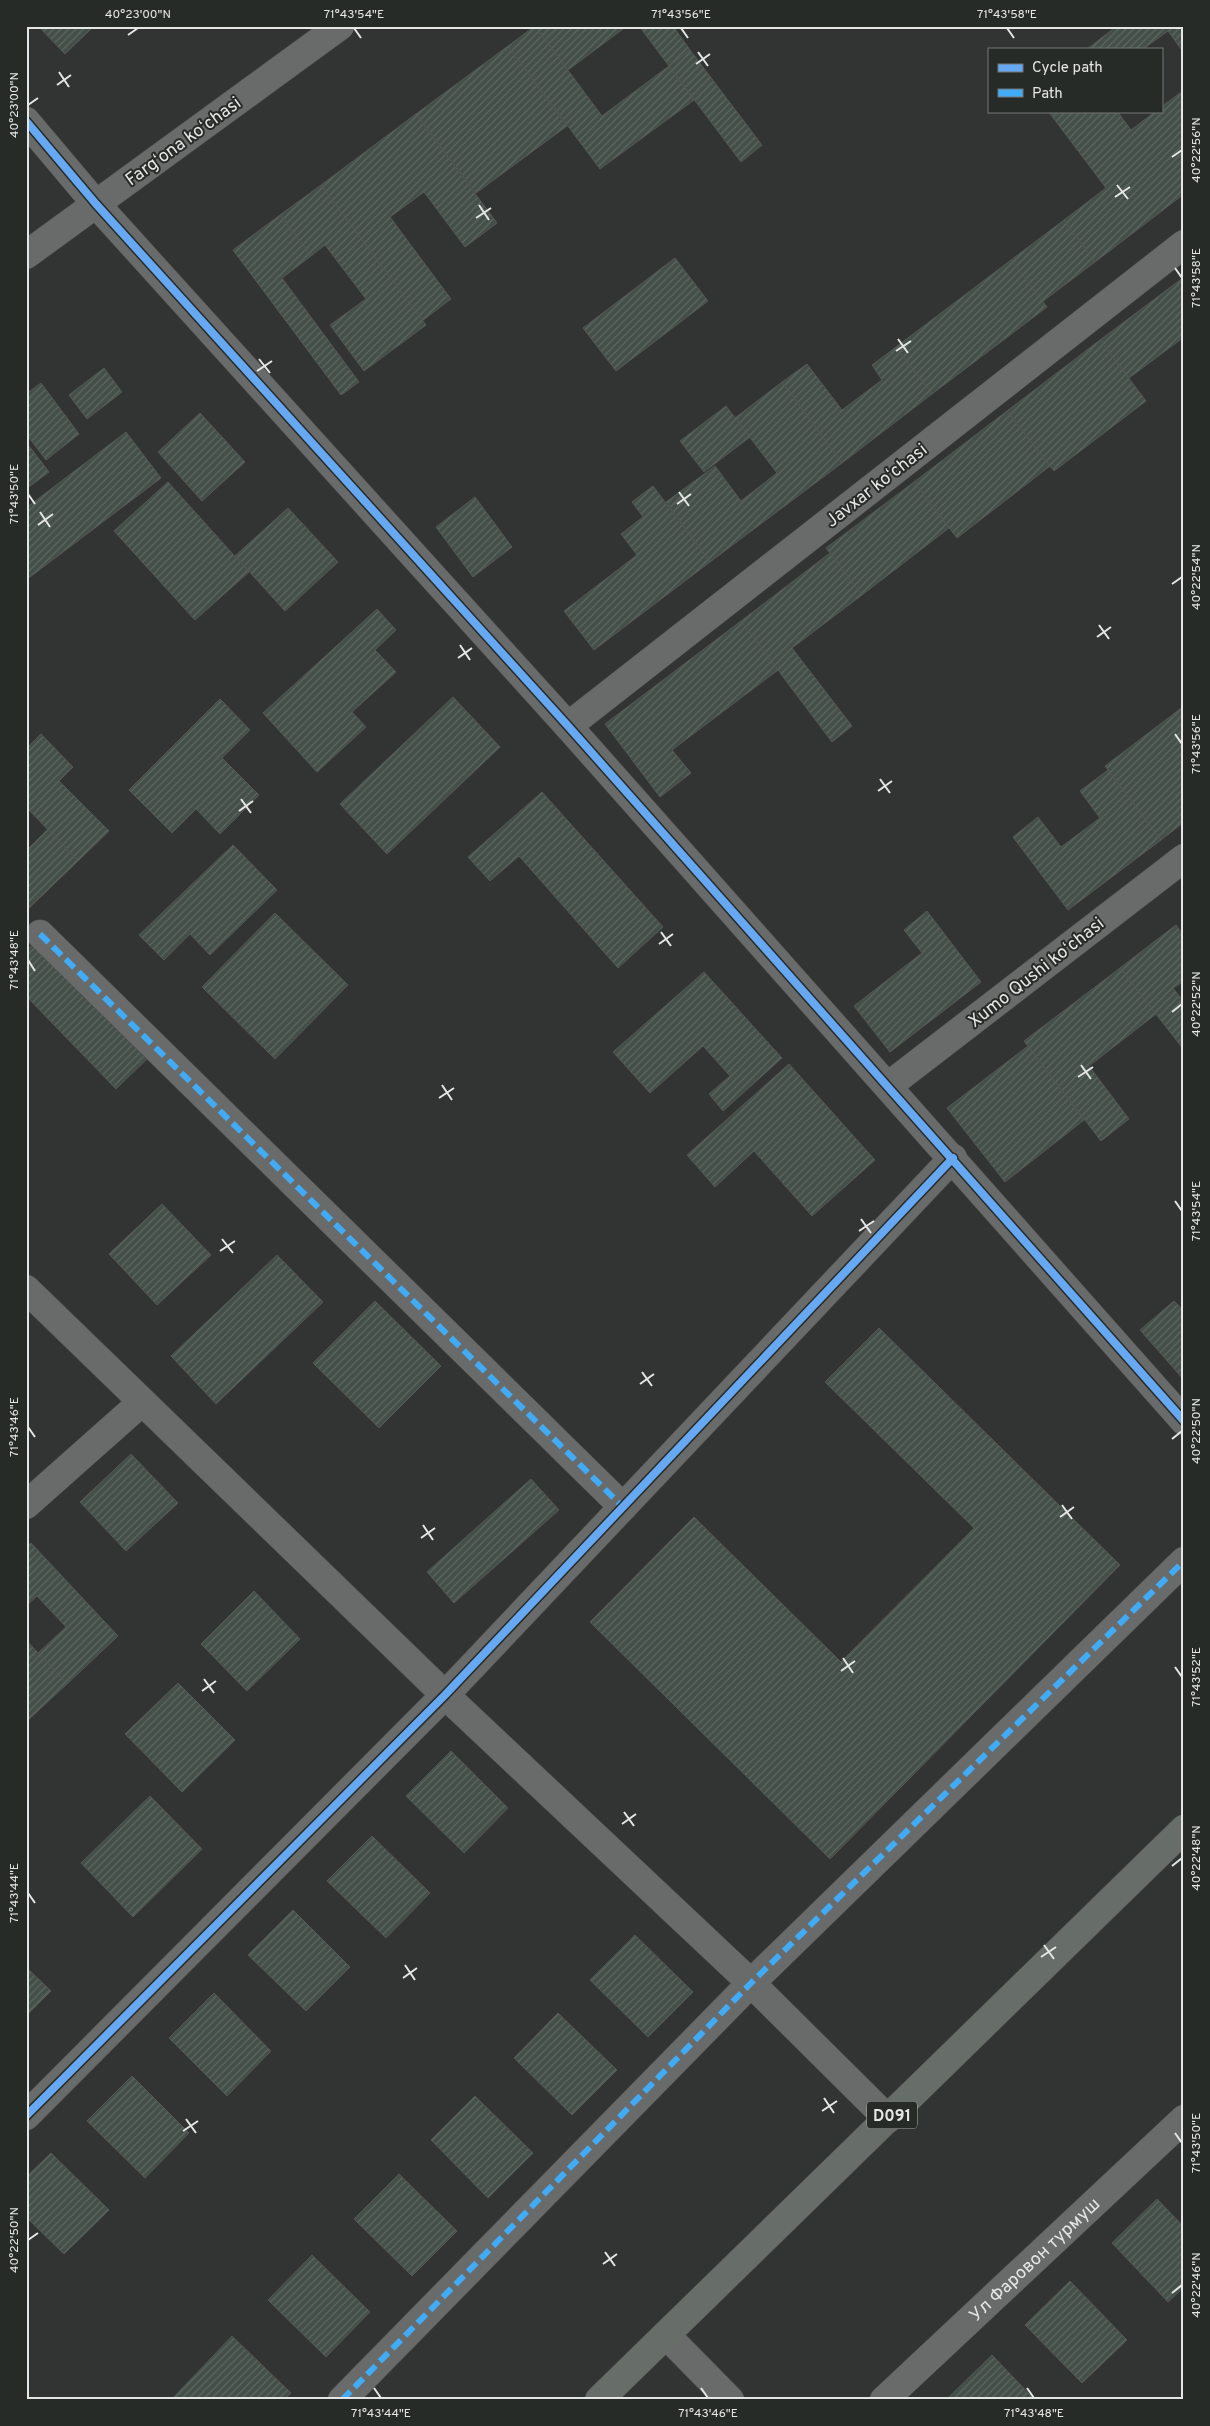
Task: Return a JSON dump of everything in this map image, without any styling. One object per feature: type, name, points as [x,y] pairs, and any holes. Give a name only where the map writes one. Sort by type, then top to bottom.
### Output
[{"type":"main road","name":"D091","points":[[599,2400],[1184,1829]]},
{"type":"street","name":"Fargʻona koʻchasi","points":[[26,255],[340,26]]},
{"type":"street","points":[[26,121],[96,204],[568,726],[953,1158],[1184,1421]]},
{"type":"street","name":"Javxar koʻchasi","points":[[568,726],[1184,244]]},
{"type":"street","name":"Xumo Qushi koʻchasi","points":[[888,1086],[1184,858]]},
{"type":"street","points":[[40,934],[623,1507]]},
{"type":"street","points":[[26,2116],[446,1695],[953,1158]]},
{"type":"street","points":[[26,1289],[446,1695],[752,1983],[888,2119]]},
{"type":"street","points":[[26,1505],[142,1402]]},
{"type":"street","points":[[342,2400],[752,1983],[1184,1562]]},
{"type":"street","name":"Ул Фаровон турмуш","points":[[884,2400],[1184,2119]]},
{"type":"street","points":[[666,2335],[730,2400]]},
{"type":"building","points":[[38,26],[94,26],[65,54]]},
{"type":"building","points":[[535,26],[602,116],[669,66],[694,100],[600,169],[508,46]]},
{"type":"building","points":[[535,26],[627,26],[568,70]]},
{"type":"building","points":[[639,26],[673,26],[690,50],[669,66]]},
{"type":"building","points":[[1117,26],[1184,26],[1184,53],[1168,31],[1144,48],[1088,48]]},
{"type":"building","points":[[508,46],[567,126],[476,193],[416,114]]},
{"type":"building","points":[[690,50],[762,145],[741,162],[669,66]]},
{"type":"building","points":[[1184,90],[1184,194],[1095,262],[1064,220],[1106,188],[1049,112],[1118,112],[1131,130],[1155,112],[1162,112],[1162,106]]},
{"type":"building","points":[[416,114],[497,223],[465,247],[424,192],[390,217],[451,299],[422,321],[321,185]]},
{"type":"building","points":[[321,185],[426,325],[364,371],[330,325],[366,299],[325,245],[311,256],[280,215]]},
{"type":"building","points":[[280,215],[311,256],[282,278],[359,382],[341,395],[233,250]]},
{"type":"building","points":[[1064,220],[1095,262],[1042,302],[1011,260]]},
{"type":"building","points":[[675,258],[708,301],[616,371],[583,328]]},
{"type":"building","points":[[1011,260],[1047,307],[932,394],[896,347]]},
{"type":"building","points":[[1184,277],[1184,337],[1129,378],[1100,340]]},
{"type":"building","points":[[1100,340],[1146,401],[1054,471],[1007,411]]},
{"type":"building","points":[[896,347],[932,394],[842,463],[782,382],[807,364],[842,410],[882,380],[872,365]]},
{"type":"building","points":[[104,368],[122,392],[87,419],[69,395]]},
{"type":"building","points":[[782,382],[842,463],[710,562],[666,502],[715,466],[741,501],[777,473],[735,418]]},
{"type":"building","points":[[41,383],[79,434],[46,460],[26,434],[26,394]]},
{"type":"building","points":[[726,406],[750,437],[704,472],[680,441]]},
{"type":"building","points":[[1007,411],[1050,466],[957,538],[914,482]]},
{"type":"building","points":[[200,413],[245,462],[202,501],[158,452]]},
{"type":"building","points":[[126,432],[161,478],[26,580],[26,508]]},
{"type":"building","points":[[26,442],[49,472],[26,489]]},
{"type":"building","points":[[168,482],[249,572],[195,620],[114,531]]},
{"type":"building","points":[[914,482],[949,528],[862,595],[826,548]]},
{"type":"building","points":[[653,486],[710,562],[594,650],[564,611],[637,555],[621,534],[643,517],[632,502]]},
{"type":"building","points":[[475,497],[512,547],[473,577],[436,527]]},
{"type":"building","points":[[288,508],[338,562],[285,611],[235,556]]},
{"type":"building","points":[[830,553],[862,595],[792,648],[852,726],[832,742],[741,621]]},
{"type":"building","points":[[377,609],[396,630],[375,650],[396,672],[352,712],[366,727],[317,772],[263,713]]},
{"type":"building","points":[[741,621],[778,670],[672,750],[691,773],[660,797],[605,724]]},
{"type":"building","points":[[453,697],[500,747],[387,854],[340,804]]},
{"type":"building","points":[[220,699],[250,730],[222,758],[259,795],[220,834],[196,809],[172,833],[129,790]]},
{"type":"building","points":[[1184,706],[1184,822],[1161,840],[1105,766]]},
{"type":"building","points":[[41,734],[73,767],[59,781],[109,831],[78,861],[26,807],[26,749]]},
{"type":"building","points":[[1108,770],[1161,840],[1068,910],[1013,837],[1038,817],[1061,847],[1100,818],[1080,791]]},
{"type":"building","points":[[542,792],[663,927],[618,968],[519,856],[490,881],[468,857]]},
{"type":"building","points":[[48,829],[78,861],[26,911],[26,851]]},
{"type":"building","points":[[233,845],[277,890],[210,955],[190,934],[164,960],[139,935]]},
{"type":"building","points":[[927,911],[981,982],[890,1052],[854,1006],[922,953],[904,930]]},
{"type":"building","points":[[275,913],[348,985],[275,1059],[202,987]]},
{"type":"building","points":[[1176,925],[1184,936],[1184,981],[1173,988],[1184,1002],[1184,1050],[1120,968]]},
{"type":"building","points":[[34,943],[147,1059],[116,1089],[26,996],[26,951]]},
{"type":"building","points":[[1120,968],[1156,1014],[1089,1066],[1129,1119],[1101,1141],[1024,1041]]},
{"type":"building","points":[[704,972],[782,1058],[723,1111],[709,1094],[730,1076],[703,1046],[650,1093],[613,1052]]},
{"type":"building","points":[[1028,1046],[1084,1120],[1005,1182],[947,1108]]},
{"type":"building","points":[[789,1064],[875,1160],[812,1216],[754,1151],[715,1187],[687,1155]]},
{"type":"building","points":[[162,1204],[211,1255],[157,1305],[109,1254]]},
{"type":"building","points":[[277,1255],[323,1302],[216,1404],[171,1356]]},
{"type":"building","points":[[375,1301],[441,1366],[379,1428],[313,1363]]},
{"type":"building","points":[[1174,1301],[1184,1311],[1184,1380],[1140,1330]]},
{"type":"building","points":[[879,1328],[1120,1565],[830,1859],[590,1622],[694,1517],[841,1662],[974,1528],[825,1382]]},
{"type":"building","points":[[131,1454],[178,1503],[126,1551],[80,1502]]},
{"type":"building","points":[[531,1479],[559,1510],[454,1603],[427,1572]]},
{"type":"building","points":[[31,1543],[118,1636],[67,1684],[38,1653],[66,1627],[37,1596],[26,1606],[26,1547]]},
{"type":"building","points":[[254,1591],[300,1639],[247,1691],[201,1644]]},
{"type":"building","points":[[26,1640],[67,1684],[26,1722]]},
{"type":"building","points":[[178,1683],[235,1740],[182,1792],[125,1734]]},
{"type":"building","points":[[451,1751],[508,1808],[464,1853],[406,1796]]},
{"type":"building","points":[[150,1796],[202,1849],[133,1917],[81,1863]]},
{"type":"building","points":[[372,1836],[430,1893],[386,1938],[327,1881]]},
{"type":"building","points":[[293,1910],[350,1967],[306,2011],[248,1955]]},
{"type":"building","points":[[635,1935],[693,1992],[648,2037],[590,1980]]},
{"type":"building","points":[[26,1967],[51,1991],[26,2016]]},
{"type":"building","points":[[214,1993],[271,2051],[227,2096],[169,2038]]},
{"type":"building","points":[[558,2013],[617,2070],[572,2115],[514,2058]]},
{"type":"building","points":[[132,2076],[189,2133],[145,2178],[87,2121]]},
{"type":"building","points":[[475,2096],[533,2153],[488,2198],[431,2140]]},
{"type":"building","points":[[51,2153],[109,2210],[64,2254],[26,2217],[26,2177]]},
{"type":"building","points":[[399,2174],[457,2231],[412,2276],[354,2219]]},
{"type":"building","points":[[1157,2199],[1184,2227],[1184,2287],[1168,2302],[1112,2243]]},
{"type":"building","points":[[312,2255],[370,2312],[326,2357],[268,2300]]},
{"type":"building","points":[[1070,2281],[1127,2340],[1082,2383],[1025,2325]]},
{"type":"building","points":[[232,2336],[291,2393],[284,2400],[171,2400]]},
{"type":"building","points":[[992,2355],[1035,2400],[947,2400],[947,2399]]},
{"type":"marked path","points":[[40,934],[623,1507]]},
{"type":"marked path","points":[[342,2400],[751,1983],[1184,1561]]},
{"type":"cycle path","points":[[26,121],[96,204],[568,726],[1184,1421]]},
{"type":"cycle path","points":[[26,2116],[445,1695],[953,1158]]}]
